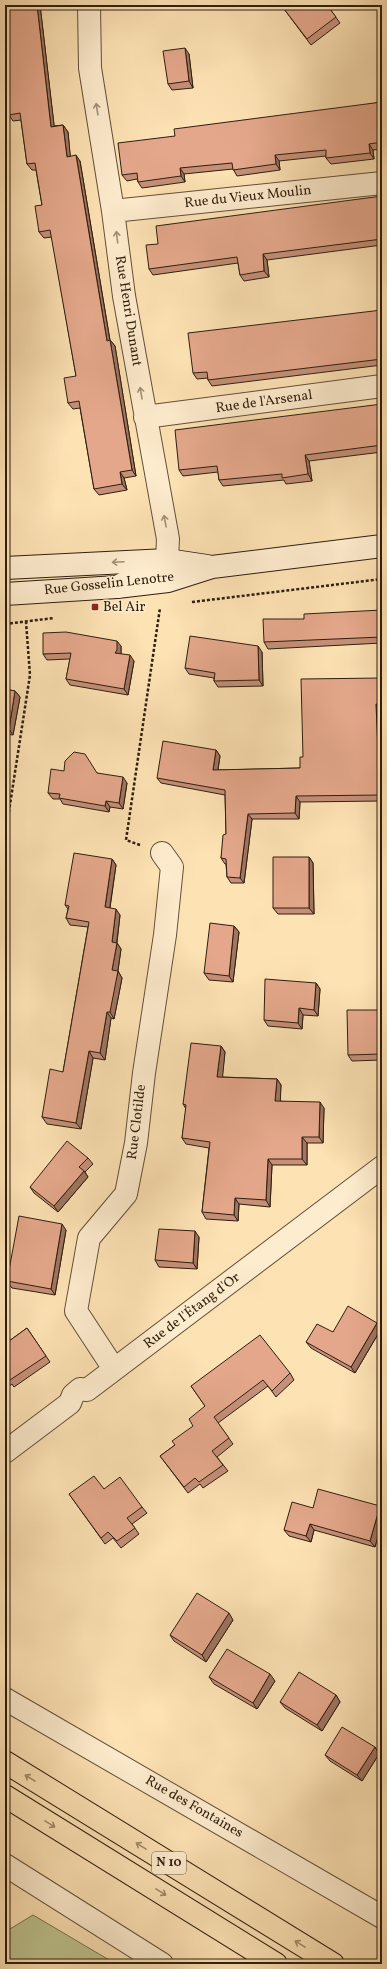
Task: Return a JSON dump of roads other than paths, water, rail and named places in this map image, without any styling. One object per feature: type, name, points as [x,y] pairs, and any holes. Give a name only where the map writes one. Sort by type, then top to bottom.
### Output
[{"type":"main road","name":"N 10","points":[[5,1762],[333,1964]]},
{"type":"main road","name":"N 10","points":[[5,1796],[276,1964]]},
{"type":"street","name":"Rue Henri Dunant","points":[[89,5],[90,68],[113,211],[124,296],[168,539],[167,560]]},
{"type":"street","name":"Rue du Vieux Moulin","points":[[113,211],[382,183]]},
{"type":"street","name":"Rue de l'Arsenal","points":[[145,417],[382,386]]},
{"type":"street","name":"Rue Gosselin Lenotre","points":[[5,594],[117,587],[168,581],[212,566],[382,546]]},
{"type":"street","name":"Rue Gosselin Lenotre","points":[[5,568],[167,560],[212,566]]},
{"type":"street","points":[[117,587],[167,560]]},
{"type":"street","name":"Rue Clotilde","points":[[114,1369],[76,1311],[89,1238],[126,1194],[136,1143],[144,1073],[165,935],[172,867],[162,853]]},
{"type":"street","name":"Rue de l'Étang d'Or","points":[[5,1452],[70,1402],[73,1395],[80,1390],[87,1390],[382,1167]]},
{"type":"street","name":"Rue des Fontaines","points":[[5,1699],[382,1917]]},
{"type":"street","points":[[5,1865],[162,1964]]},
{"type":"place","name":"Bel Air","points":[[95,607]]}]
